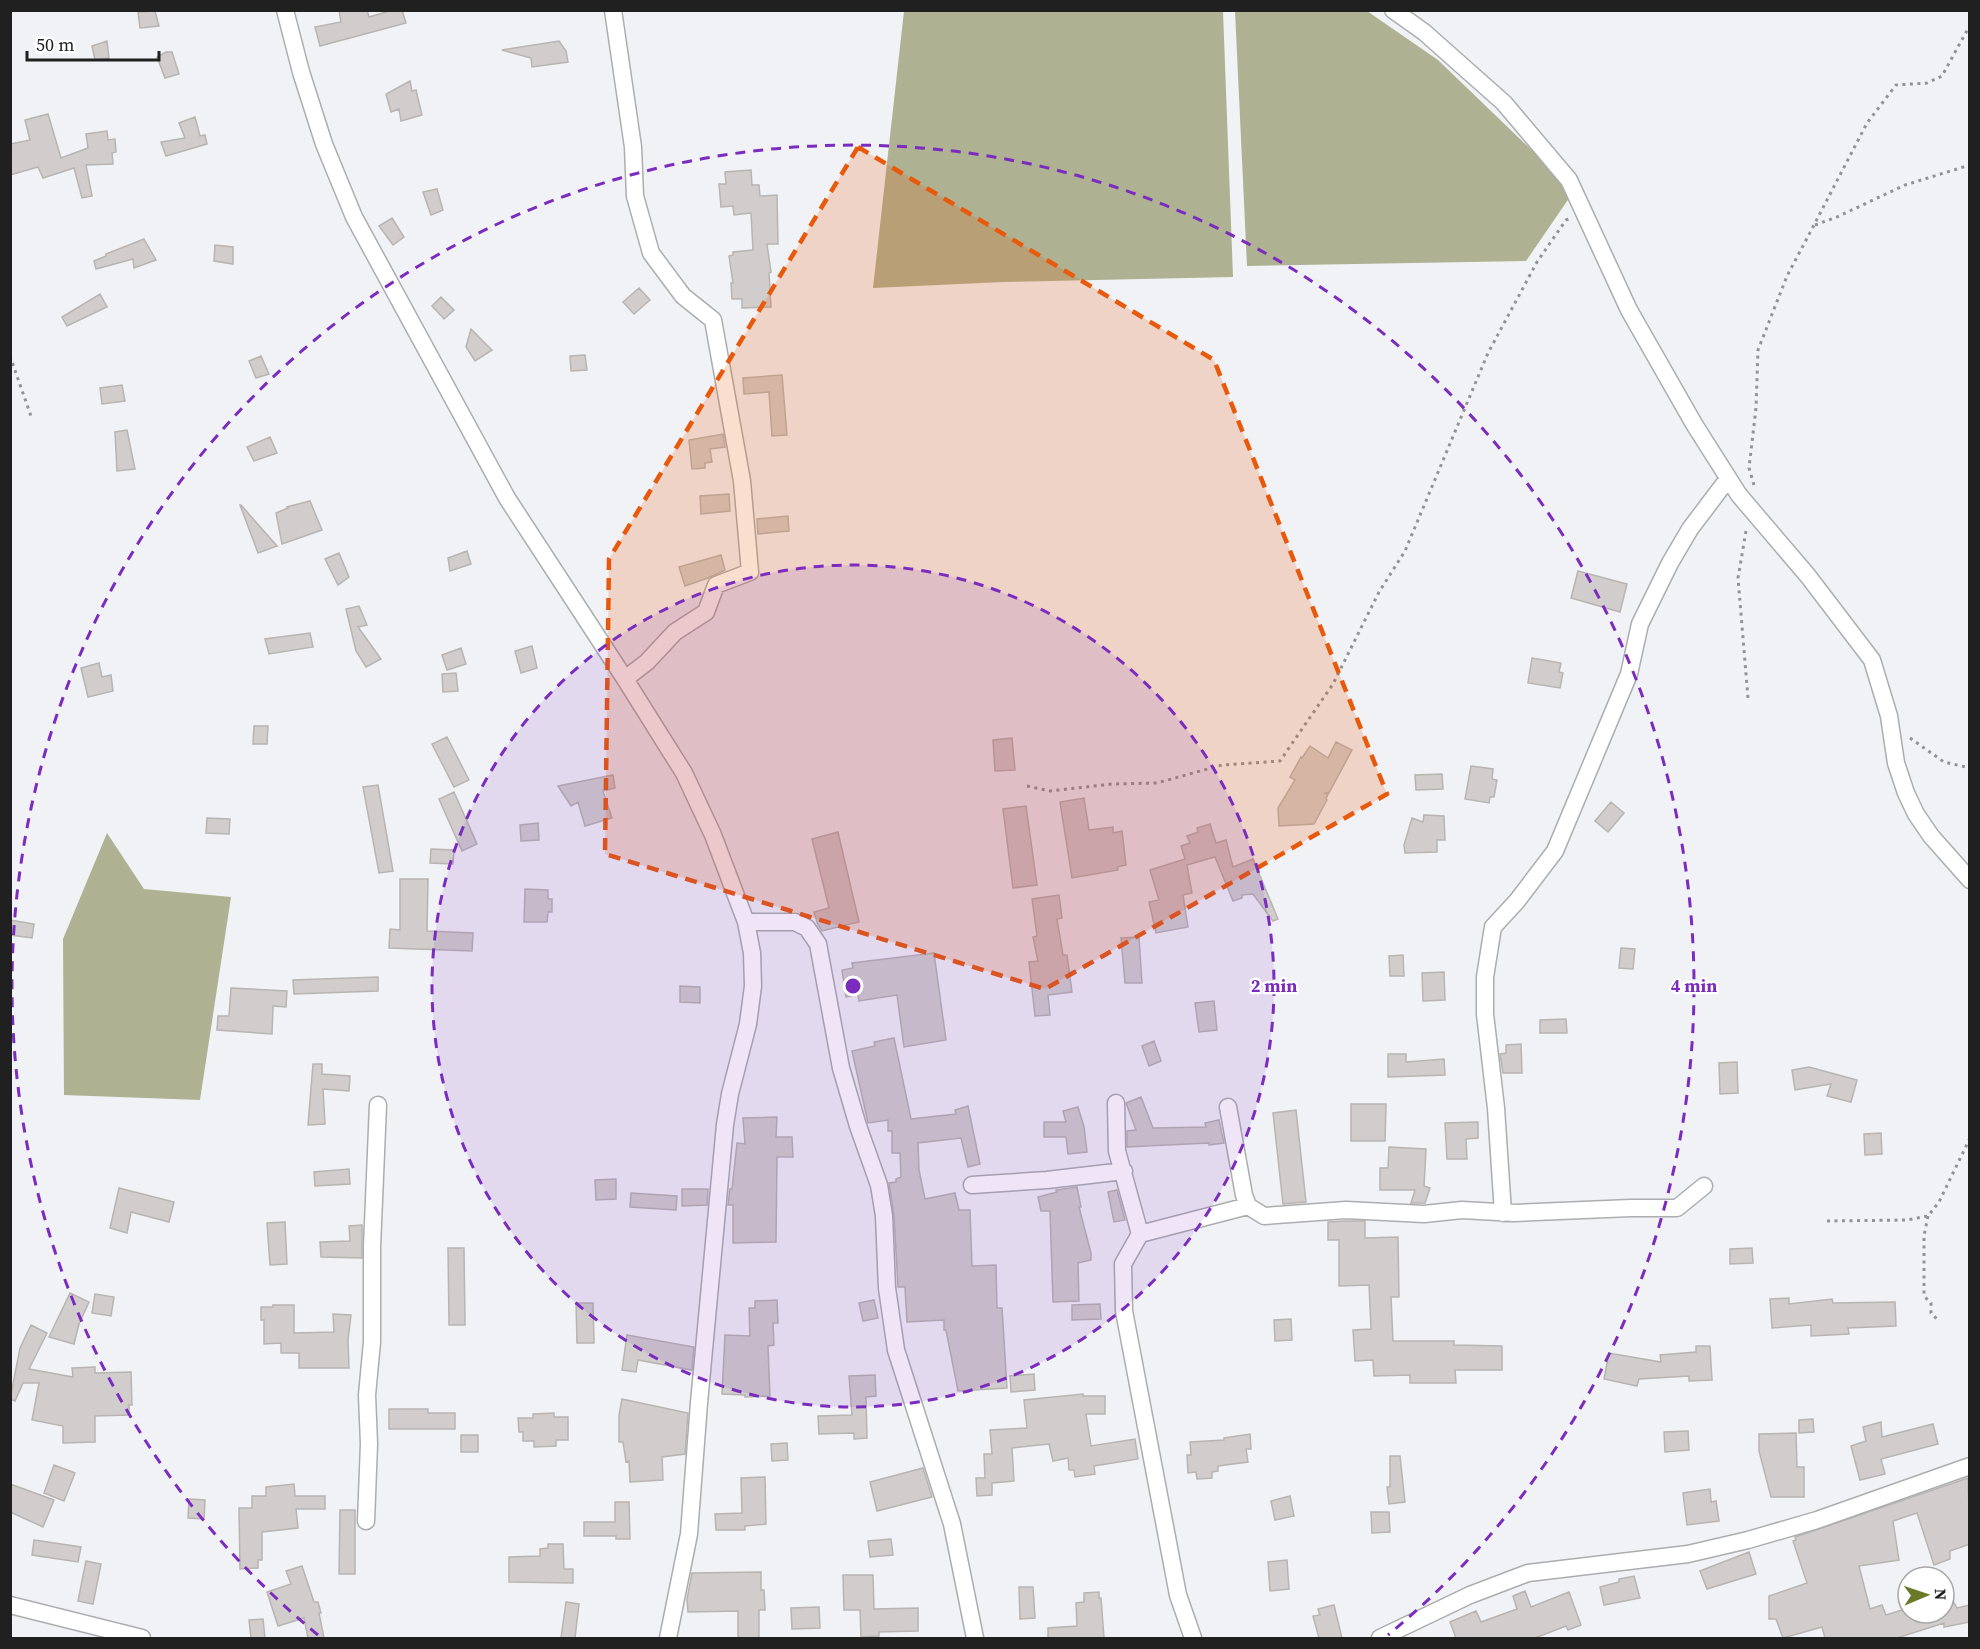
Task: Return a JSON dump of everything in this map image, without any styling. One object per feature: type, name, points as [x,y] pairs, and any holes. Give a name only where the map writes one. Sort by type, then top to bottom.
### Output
[{"type":"street","points":[[285,10],[301,72],[324,144],[354,217],[507,498],[684,773],[713,835],[746,921],[752,953],[753,986],[748,1024],[730,1094],[725,1125],[689,1534],[668,1638]]},
{"type":"street","points":[[613,10],[633,147],[635,196],[651,253],[683,296],[713,320],[742,482],[750,572],[716,585],[706,612],[675,632],[646,662],[625,679]]},
{"type":"street","points":[[1402,13],[1504,103],[1569,180],[1629,310],[1694,424],[1739,495],[1808,576],[1872,660],[1890,718],[1896,763],[1906,793],[1916,814],[1950,859],[1970,880]]},
{"type":"street","points":[[1503,1213],[1492,1068],[1485,1014],[1485,977],[1493,927],[1555,850],[1629,674],[1640,624],[1670,563],[1690,529],[1724,484]]},
{"type":"street","points":[[746,921],[795,922],[807,928],[818,944],[841,1068],[879,1185],[884,1216],[887,1288],[896,1350],[952,1524],[975,1638]]},
{"type":"street","points":[[1116,1103],[1117,1151],[1140,1234]]},
{"type":"street","points":[[366,1521],[369,1444],[367,1395],[372,1342],[372,1247],[378,1105]]},
{"type":"street","points":[[1228,1107],[1244,1195],[1248,1206],[1264,1216],[1346,1210],[1413,1214],[1462,1210],[1503,1213],[1677,1208],[1704,1186]]},
{"type":"street","points":[[972,1185],[1047,1180],[1124,1171]]},
{"type":"street","points":[[1193,1638],[1178,1595],[1124,1311],[1123,1264],[1140,1234],[1248,1206]]},
{"type":"street","points":[[1380,1638],[1470,1595],[1527,1572],[1688,1554],[1748,1540],[1817,1520],[1970,1466]]},
{"type":"street","points":[[10,1605],[142,1638]]},
{"type":"path","points":[[1755,488],[1749,468],[1756,408],[1758,350],[1787,276],[1867,123],[1896,85],[1927,83],[1942,76],[1970,24]]},
{"type":"path","points":[[1814,225],[1837,217],[1905,185],[1970,165]]},
{"type":"path","points":[[1027,786],[1050,790],[1112,784],[1157,783],[1222,765],[1280,761],[1333,684],[1379,592],[1406,551],[1488,353],[1510,309],[1537,262],[1566,220],[1585,214]]},
{"type":"path","points":[[10,356],[32,419]]},
{"type":"path","points":[[1748,698],[1738,578],[1751,509]]},
{"type":"path","points":[[1890,718],[1912,741],[1944,762],[1970,768]]},
{"type":"path","points":[[1939,1321],[1931,1313],[1931,1303],[1924,1296],[1924,1236],[1928,1216],[1939,1202],[1970,1138]]},
{"type":"path","points":[[1827,1221],[1907,1220],[1928,1216]]},
{"type":"highlighted area","points":[[858,147],[1214,360],[1387,794],[1045,989],[605,854],[609,559]]},
{"type":"green space","points":[[904,11],[1223,11],[1233,277],[1003,282],[873,288]]},
{"type":"green space","points":[[1235,11],[1367,11],[1438,60],[1574,191],[1526,261],[1247,266]]},
{"type":"green space","points":[[107,833],[144,889],[231,897],[200,1100],[64,1095],[63,939]]},
{"type":"building","points":[[339,10],[367,10],[369,17],[393,10],[402,10],[406,23],[320,46],[315,27],[341,22]]},
{"type":"building","points":[[155,11],[159,26],[140,28],[138,12]]},
{"type":"building","points":[[107,41],[109,58],[95,60],[92,46]]},
{"type":"building","points":[[559,41],[566,51],[568,62],[532,67],[531,58],[502,50]]},
{"type":"building","points":[[166,52],[172,52],[179,74],[165,78],[157,57]]},
{"type":"building","points":[[410,81],[412,91],[416,90],[422,115],[401,121],[399,109],[391,112],[386,94]]},
{"type":"building","points":[[48,114],[61,158],[88,148],[86,134],[107,131],[108,140],[115,139],[116,152],[112,153],[113,164],[86,165],[92,196],[82,198],[74,168],[43,178],[38,167],[10,175],[10,144],[30,140],[25,120]]},
{"type":"building","points":[[195,117],[200,136],[205,135],[207,144],[166,156],[161,142],[185,138],[179,123]]},
{"type":"building","points":[[751,170],[752,185],[759,185],[760,196],[777,195],[778,244],[767,244],[771,272],[769,273],[771,307],[742,308],[742,299],[732,299],[731,283],[733,283],[729,256],[733,255],[733,252],[753,250],[751,213],[734,215],[733,206],[721,207],[719,184],[726,184],[725,172]]},
{"type":"building","points":[[437,189],[443,210],[431,215],[423,192]]},
{"type":"building","points":[[392,218],[404,237],[393,245],[379,226]]},
{"type":"building","points":[[144,239],[156,260],[134,268],[133,259],[96,269],[94,261]]},
{"type":"building","points":[[215,245],[233,247],[233,264],[214,261]]},
{"type":"building","points":[[639,288],[650,300],[634,314],[623,302]]},
{"type":"building","points":[[100,294],[107,307],[67,326],[62,317]]},
{"type":"building","points":[[441,297],[454,310],[444,319],[432,306]]},
{"type":"building","points":[[471,329],[492,350],[475,361],[466,347]]},
{"type":"building","points":[[585,355],[587,370],[571,371],[570,356]]},
{"type":"building","points":[[261,356],[269,374],[256,378],[249,361]]},
{"type":"building","points":[[782,375],[787,435],[772,436],[769,392],[744,394],[743,378]]},
{"type":"building","points":[[122,385],[125,401],[102,404],[100,388]]},
{"type":"building","points":[[127,430],[135,469],[117,471],[115,432]]},
{"type":"building","points":[[723,434],[725,447],[710,449],[712,462],[705,463],[705,468],[692,469],[689,440]]},
{"type":"building","points":[[270,437],[277,453],[254,461],[247,447]]},
{"type":"building","points":[[729,494],[730,511],[701,514],[700,496]]},
{"type":"building","points":[[310,501],[322,530],[282,544],[276,513],[287,507]]},
{"type":"building","points":[[241,505],[277,546],[258,553]]},
{"type":"building","points":[[788,516],[789,531],[758,534],[757,519]]},
{"type":"building","points":[[467,551],[471,564],[450,571],[448,558]]},
{"type":"building","points":[[339,553],[349,577],[338,585],[325,559]]},
{"type":"building","points":[[721,555],[725,570],[685,586],[679,567]]},
{"type":"building","points":[[1578,571],[1627,584],[1620,612],[1571,598]]},
{"type":"building","points":[[359,606],[367,625],[358,627],[381,659],[366,667],[356,651],[346,609]]},
{"type":"building","points":[[310,633],[313,647],[269,654],[265,639]]},
{"type":"building","points":[[532,646],[537,668],[521,673],[515,651]]},
{"type":"building","points":[[461,648],[466,664],[447,670],[442,655]]},
{"type":"building","points":[[1532,658],[1561,663],[1559,672],[1563,673],[1560,688],[1528,683]]},
{"type":"building","points":[[99,663],[102,677],[111,675],[113,691],[88,697],[81,668]]},
{"type":"building","points":[[456,673],[458,691],[443,692],[442,674]]},
{"type":"building","points":[[254,726],[268,726],[267,744],[253,744]]},
{"type":"building","points":[[447,737],[469,780],[454,787],[432,744]]},
{"type":"building","points":[[1012,738],[1015,770],[995,771],[993,740]]},
{"type":"building","points":[[1336,742],[1352,750],[1329,793],[1324,793],[1328,794],[1327,800],[1314,824],[1279,826],[1278,808],[1295,780],[1290,777],[1301,757],[1310,746],[1328,758]]},
{"type":"building","points":[[1471,766],[1493,769],[1492,779],[1497,780],[1494,797],[1490,797],[1489,803],[1465,799]]},
{"type":"building","points":[[1442,774],[1443,789],[1416,790],[1415,775]]},
{"type":"building","points":[[613,775],[615,788],[603,791],[612,818],[585,826],[578,802],[571,806],[558,786]]},
{"type":"building","points":[[378,785],[393,871],[379,873],[363,787]]},
{"type":"building","points":[[454,792],[477,844],[462,851],[439,799]]},
{"type":"building","points":[[1084,798],[1089,830],[1113,827],[1113,833],[1122,831],[1126,865],[1117,867],[1118,870],[1072,878],[1060,802]]},
{"type":"building","points":[[1611,802],[1624,813],[1608,832],[1595,821]]},
{"type":"building","points":[[1026,806],[1037,885],[1013,888],[1003,809]]},
{"type":"building","points":[[1424,815],[1444,816],[1445,840],[1437,840],[1437,852],[1405,853],[1404,845],[1412,818],[1423,822]]},
{"type":"building","points":[[207,818],[230,819],[229,834],[206,833]]},
{"type":"building","points":[[538,823],[539,840],[521,841],[520,825]]},
{"type":"building","points":[[1210,824],[1216,843],[1226,840],[1233,867],[1253,859],[1278,919],[1273,921],[1253,894],[1242,895],[1242,898],[1233,901],[1215,857],[1187,865],[1192,893],[1183,895],[1188,927],[1156,933],[1149,902],[1159,900],[1150,870],[1185,859],[1181,846],[1190,843],[1187,836],[1198,832],[1197,828]]},
{"type":"building","points":[[838,832],[859,922],[822,931],[814,912],[829,908],[812,839]]},
{"type":"building","points":[[431,849],[454,850],[453,864],[430,863]]},
{"type":"building","points":[[400,879],[428,879],[427,931],[473,933],[472,951],[389,948],[390,929],[400,930]]},
{"type":"building","points":[[525,889],[548,890],[548,899],[552,899],[552,912],[548,912],[547,922],[524,922]]},
{"type":"building","points":[[1059,895],[1062,918],[1057,919],[1063,955],[1067,955],[1072,992],[1048,995],[1050,1015],[1035,1016],[1029,962],[1038,961],[1033,937],[1037,936],[1032,899]]},
{"type":"building","points":[[10,920],[34,924],[32,938],[10,935]]},
{"type":"building","points":[[1139,937],[1142,983],[1125,983],[1121,938]]},
{"type":"building","points":[[1621,948],[1635,949],[1633,969],[1619,968]]},
{"type":"building","points":[[934,953],[946,1040],[904,1047],[897,995],[859,1001],[858,995],[846,997],[842,970],[853,968],[852,963]]},
{"type":"building","points":[[1403,955],[1404,976],[1390,976],[1389,956]]},
{"type":"building","points":[[1444,972],[1445,1000],[1423,1001],[1422,973]]},
{"type":"building","points":[[378,977],[378,991],[294,994],[293,980]]},
{"type":"building","points":[[680,986],[700,987],[700,1003],[680,1002]]},
{"type":"building","points":[[231,988],[287,991],[286,1007],[273,1006],[272,1034],[217,1030],[218,1016],[229,1016]]},
{"type":"building","points":[[1214,1001],[1217,1030],[1199,1032],[1195,1003]]},
{"type":"building","points":[[1566,1019],[1567,1033],[1540,1033],[1540,1020]]},
{"type":"building","points":[[894,1038],[911,1119],[956,1114],[955,1110],[968,1106],[980,1164],[968,1167],[961,1138],[918,1143],[919,1170],[925,1199],[955,1193],[959,1210],[970,1210],[972,1266],[996,1265],[997,1308],[1002,1308],[1007,1388],[958,1391],[946,1330],[944,1330],[944,1320],[907,1322],[905,1287],[898,1287],[894,1216],[889,1183],[896,1182],[896,1179],[901,1177],[900,1153],[892,1153],[892,1131],[888,1131],[888,1120],[868,1123],[852,1051],[875,1046],[874,1042]]},
{"type":"building","points":[[1154,1041],[1161,1061],[1149,1066],[1142,1046]]},
{"type":"building","points":[[1521,1044],[1522,1073],[1503,1073],[1500,1054],[1506,1053],[1506,1045]]},
{"type":"building","points":[[1388,1054],[1406,1054],[1406,1062],[1444,1059],[1445,1075],[1388,1077]]},
{"type":"building","points":[[1737,1062],[1738,1093],[1720,1094],[1719,1063]]},
{"type":"building","points":[[313,1064],[322,1064],[322,1074],[350,1076],[349,1091],[323,1089],[325,1124],[308,1125]]},
{"type":"building","points":[[1809,1067],[1857,1080],[1851,1102],[1827,1096],[1831,1084],[1795,1090],[1792,1070]]},
{"type":"building","points":[[1141,1097],[1153,1128],[1206,1127],[1205,1123],[1219,1120],[1224,1143],[1127,1147],[1127,1131],[1136,1130],[1126,1103]]},
{"type":"building","points":[[1351,1104],[1386,1104],[1385,1141],[1351,1141]]},
{"type":"building","points":[[1078,1107],[1084,1127],[1087,1152],[1068,1154],[1066,1137],[1044,1137],[1044,1122],[1066,1122],[1063,1111]]},
{"type":"building","points":[[1296,1110],[1306,1202],[1283,1204],[1273,1113]]},
{"type":"building","points":[[777,1117],[776,1137],[792,1137],[793,1157],[777,1157],[776,1242],[733,1243],[733,1205],[728,1205],[737,1143],[745,1144],[743,1118]]},
{"type":"building","points":[[1478,1122],[1478,1138],[1466,1139],[1467,1159],[1447,1159],[1445,1123]]},
{"type":"building","points":[[1881,1133],[1882,1154],[1865,1155],[1864,1134]]},
{"type":"building","points":[[1389,1147],[1426,1149],[1424,1186],[1430,1188],[1425,1203],[1411,1203],[1415,1190],[1380,1190],[1380,1168],[1388,1168]]},
{"type":"building","points":[[349,1169],[350,1184],[315,1186],[314,1172]]},
{"type":"building","points":[[616,1179],[616,1199],[596,1200],[595,1180]]},
{"type":"building","points":[[1077,1187],[1081,1207],[1079,1207],[1091,1260],[1078,1263],[1079,1301],[1053,1302],[1050,1211],[1041,1211],[1038,1197],[1057,1192],[1056,1190]]},
{"type":"building","points":[[119,1188],[174,1202],[169,1222],[131,1212],[127,1233],[110,1228]]},
{"type":"building","points":[[682,1189],[708,1189],[707,1205],[682,1206]]},
{"type":"building","points":[[1117,1190],[1125,1220],[1114,1222],[1108,1192]]},
{"type":"building","points":[[631,1193],[677,1196],[676,1210],[630,1207]]},
{"type":"building","points":[[1365,1221],[1365,1238],[1398,1237],[1399,1297],[1391,1297],[1393,1341],[1454,1341],[1454,1345],[1502,1346],[1502,1370],[1455,1370],[1456,1383],[1410,1383],[1410,1375],[1374,1376],[1373,1360],[1355,1361],[1353,1330],[1371,1329],[1369,1285],[1339,1286],[1339,1240],[1328,1240],[1328,1222]]},
{"type":"building","points":[[285,1222],[287,1264],[270,1265],[267,1223]]},
{"type":"building","points":[[362,1225],[362,1258],[321,1257],[320,1242],[350,1241],[349,1226]]},
{"type":"building","points":[[448,1248],[464,1248],[465,1325],[449,1325]]},
{"type":"building","points":[[1752,1248],[1753,1263],[1730,1264],[1730,1249]]},
{"type":"building","points":[[70,1293],[89,1302],[79,1324],[74,1344],[49,1337]]},
{"type":"building","points":[[95,1294],[114,1297],[111,1316],[92,1313]]},
{"type":"building","points":[[1789,1298],[1789,1304],[1832,1299],[1833,1303],[1895,1302],[1896,1326],[1848,1328],[1849,1334],[1811,1336],[1811,1325],[1772,1328],[1770,1299]]},
{"type":"building","points":[[777,1300],[778,1323],[773,1323],[774,1345],[768,1346],[770,1396],[745,1397],[745,1395],[722,1394],[725,1335],[750,1336],[749,1308],[755,1308],[755,1301]]},
{"type":"building","points":[[874,1300],[878,1318],[863,1321],[859,1303]]},
{"type":"building","points":[[576,1303],[593,1303],[594,1343],[577,1343]]},
{"type":"building","points":[[1100,1304],[1101,1319],[1072,1320],[1072,1305]]},
{"type":"building","points":[[273,1305],[294,1305],[294,1333],[334,1332],[333,1314],[351,1315],[348,1340],[349,1368],[299,1368],[299,1353],[281,1353],[281,1343],[264,1344],[264,1320],[261,1320],[261,1307],[273,1307]]},
{"type":"building","points":[[1291,1319],[1292,1340],[1275,1341],[1274,1320]]},
{"type":"building","points":[[31,1325],[47,1333],[29,1369],[73,1377],[72,1368],[95,1367],[95,1373],[131,1372],[132,1405],[129,1405],[129,1415],[95,1416],[95,1442],[63,1443],[63,1426],[32,1420],[39,1383],[23,1383],[15,1401],[10,1399],[20,1348]]},
{"type":"building","points":[[627,1335],[694,1347],[692,1370],[638,1360],[636,1372],[622,1370]]},
{"type":"building","points":[[1696,1346],[1710,1346],[1712,1380],[1689,1381],[1689,1376],[1639,1379],[1637,1386],[1604,1379],[1609,1353],[1661,1362],[1660,1355],[1696,1352]]},
{"type":"building","points":[[1034,1374],[1035,1390],[1011,1392],[1010,1376]]},
{"type":"building","points":[[875,1375],[876,1396],[866,1397],[867,1438],[854,1439],[854,1433],[819,1434],[818,1416],[852,1415],[849,1376]]},
{"type":"building","points":[[1083,1394],[1083,1396],[1105,1396],[1105,1414],[1086,1414],[1091,1446],[1135,1439],[1138,1459],[1094,1466],[1095,1474],[1075,1477],[1074,1470],[1069,1470],[1068,1458],[1053,1461],[1049,1444],[1012,1448],[1014,1481],[992,1483],[992,1495],[977,1496],[976,1478],[985,1478],[984,1454],[992,1454],[990,1430],[1027,1428],[1024,1400]]},
{"type":"building","points":[[622,1399],[688,1413],[685,1454],[662,1457],[663,1480],[630,1482],[629,1461],[626,1462],[623,1442],[619,1442],[619,1415]]},
{"type":"building","points":[[389,1409],[428,1409],[428,1413],[455,1413],[455,1429],[389,1429]]},
{"type":"building","points":[[554,1413],[554,1417],[568,1417],[568,1440],[556,1440],[556,1446],[534,1447],[534,1441],[523,1441],[523,1432],[519,1432],[518,1418],[533,1418],[533,1414]]},
{"type":"building","points":[[1813,1419],[1814,1432],[1799,1433],[1799,1420]]},
{"type":"building","points":[[1881,1422],[1882,1437],[1933,1424],[1938,1444],[1881,1459],[1885,1474],[1860,1480],[1851,1446],[1866,1441],[1863,1427]]},
{"type":"building","points":[[1688,1431],[1689,1450],[1665,1452],[1664,1432]]},
{"type":"building","points":[[1796,1433],[1797,1467],[1804,1467],[1804,1497],[1771,1497],[1759,1451],[1759,1434]]},
{"type":"building","points":[[1250,1434],[1251,1449],[1246,1449],[1248,1462],[1218,1466],[1218,1471],[1212,1472],[1212,1478],[1197,1479],[1196,1472],[1188,1473],[1187,1455],[1191,1455],[1190,1442],[1224,1440],[1224,1438]]},
{"type":"building","points":[[461,1435],[478,1435],[478,1452],[461,1452]]},
{"type":"building","points":[[787,1443],[788,1460],[772,1461],[771,1444]]},
{"type":"building","points":[[1390,1456],[1400,1456],[1405,1502],[1389,1504],[1387,1487],[1390,1487]]},
{"type":"building","points":[[54,1465],[75,1473],[64,1501],[44,1493]]},
{"type":"building","points":[[923,1468],[932,1497],[877,1511],[870,1482]]},
{"type":"building","points":[[765,1477],[766,1524],[745,1526],[745,1530],[716,1530],[715,1514],[742,1513],[741,1478]]},
{"type":"building","points":[[1968,1478],[1970,1544],[1950,1551],[1950,1559],[1934,1565],[1917,1513],[1893,1521],[1899,1560],[1859,1566],[1870,1609],[1882,1605],[1886,1615],[1896,1612],[1896,1625],[1938,1625],[1897,1638],[1825,1638],[1822,1627],[1783,1638],[1776,1619],[1769,1619],[1769,1596],[1807,1583],[1793,1541],[1796,1540],[1795,1537]]},
{"type":"building","points":[[10,1484],[54,1500],[43,1527],[10,1512]]},
{"type":"building","points":[[294,1484],[295,1496],[325,1496],[325,1509],[296,1509],[298,1528],[262,1532],[262,1560],[258,1560],[258,1568],[240,1569],[239,1508],[252,1508],[252,1496],[266,1496],[266,1487]]},
{"type":"building","points":[[1710,1489],[1711,1502],[1716,1501],[1719,1521],[1687,1525],[1683,1493]]},
{"type":"building","points":[[1290,1496],[1294,1516],[1275,1520],[1271,1501]]},
{"type":"building","points":[[189,1499],[205,1500],[204,1519],[188,1518]]},
{"type":"building","points":[[615,1502],[629,1502],[630,1539],[616,1539],[616,1536],[584,1536],[584,1522],[615,1522]]},
{"type":"building","points":[[340,1510],[355,1510],[355,1574],[339,1574]]},
{"type":"building","points":[[1371,1512],[1389,1512],[1390,1532],[1372,1533]]},
{"type":"building","points":[[891,1539],[893,1555],[870,1557],[868,1541]]},
{"type":"building","points":[[34,1540],[81,1547],[78,1562],[32,1555]]},
{"type":"building","points":[[548,1544],[563,1544],[564,1569],[573,1569],[573,1583],[509,1582],[509,1557],[540,1556],[540,1549],[548,1548]]},
{"type":"building","points":[[1749,1552],[1756,1574],[1707,1589],[1700,1571]]},
{"type":"building","points":[[1287,1560],[1289,1589],[1270,1591],[1268,1562]]},
{"type":"building","points":[[86,1561],[101,1564],[93,1604],[78,1601]]},
{"type":"building","points":[[302,1566],[314,1602],[318,1602],[324,1638],[308,1638],[304,1618],[278,1626],[267,1592],[291,1584],[286,1571]]},
{"type":"building","points":[[761,1572],[761,1590],[764,1590],[765,1610],[759,1610],[759,1638],[738,1638],[738,1611],[688,1612],[687,1599],[692,1573]]},
{"type":"building","points":[[843,1575],[873,1575],[874,1609],[918,1608],[918,1631],[879,1632],[879,1636],[861,1637],[860,1610],[844,1610]]},
{"type":"building","points":[[1634,1576],[1640,1598],[1604,1605],[1600,1587]]},
{"type":"building","points":[[1019,1587],[1033,1587],[1035,1618],[1020,1619]]},
{"type":"building","points":[[1525,1591],[1531,1607],[1569,1592],[1581,1625],[1568,1630],[1566,1626],[1535,1638],[1456,1638],[1450,1622],[1476,1611],[1481,1622],[1517,1609],[1513,1596]]},
{"type":"building","points":[[1099,1592],[1104,1638],[1048,1638],[1048,1628],[1077,1626],[1076,1603],[1084,1602],[1084,1593]]},
{"type":"building","points":[[566,1602],[579,1604],[575,1638],[561,1638]]},
{"type":"building","points":[[1334,1605],[1342,1638],[1319,1638],[1313,1616],[1320,1615],[1318,1609]]},
{"type":"building","points":[[1970,1605],[1970,1622],[1956,1625],[1956,1606]]},
{"type":"building","points":[[819,1607],[820,1628],[792,1629],[791,1608]]},
{"type":"building","points":[[263,1619],[265,1638],[251,1638],[249,1620]]}]
